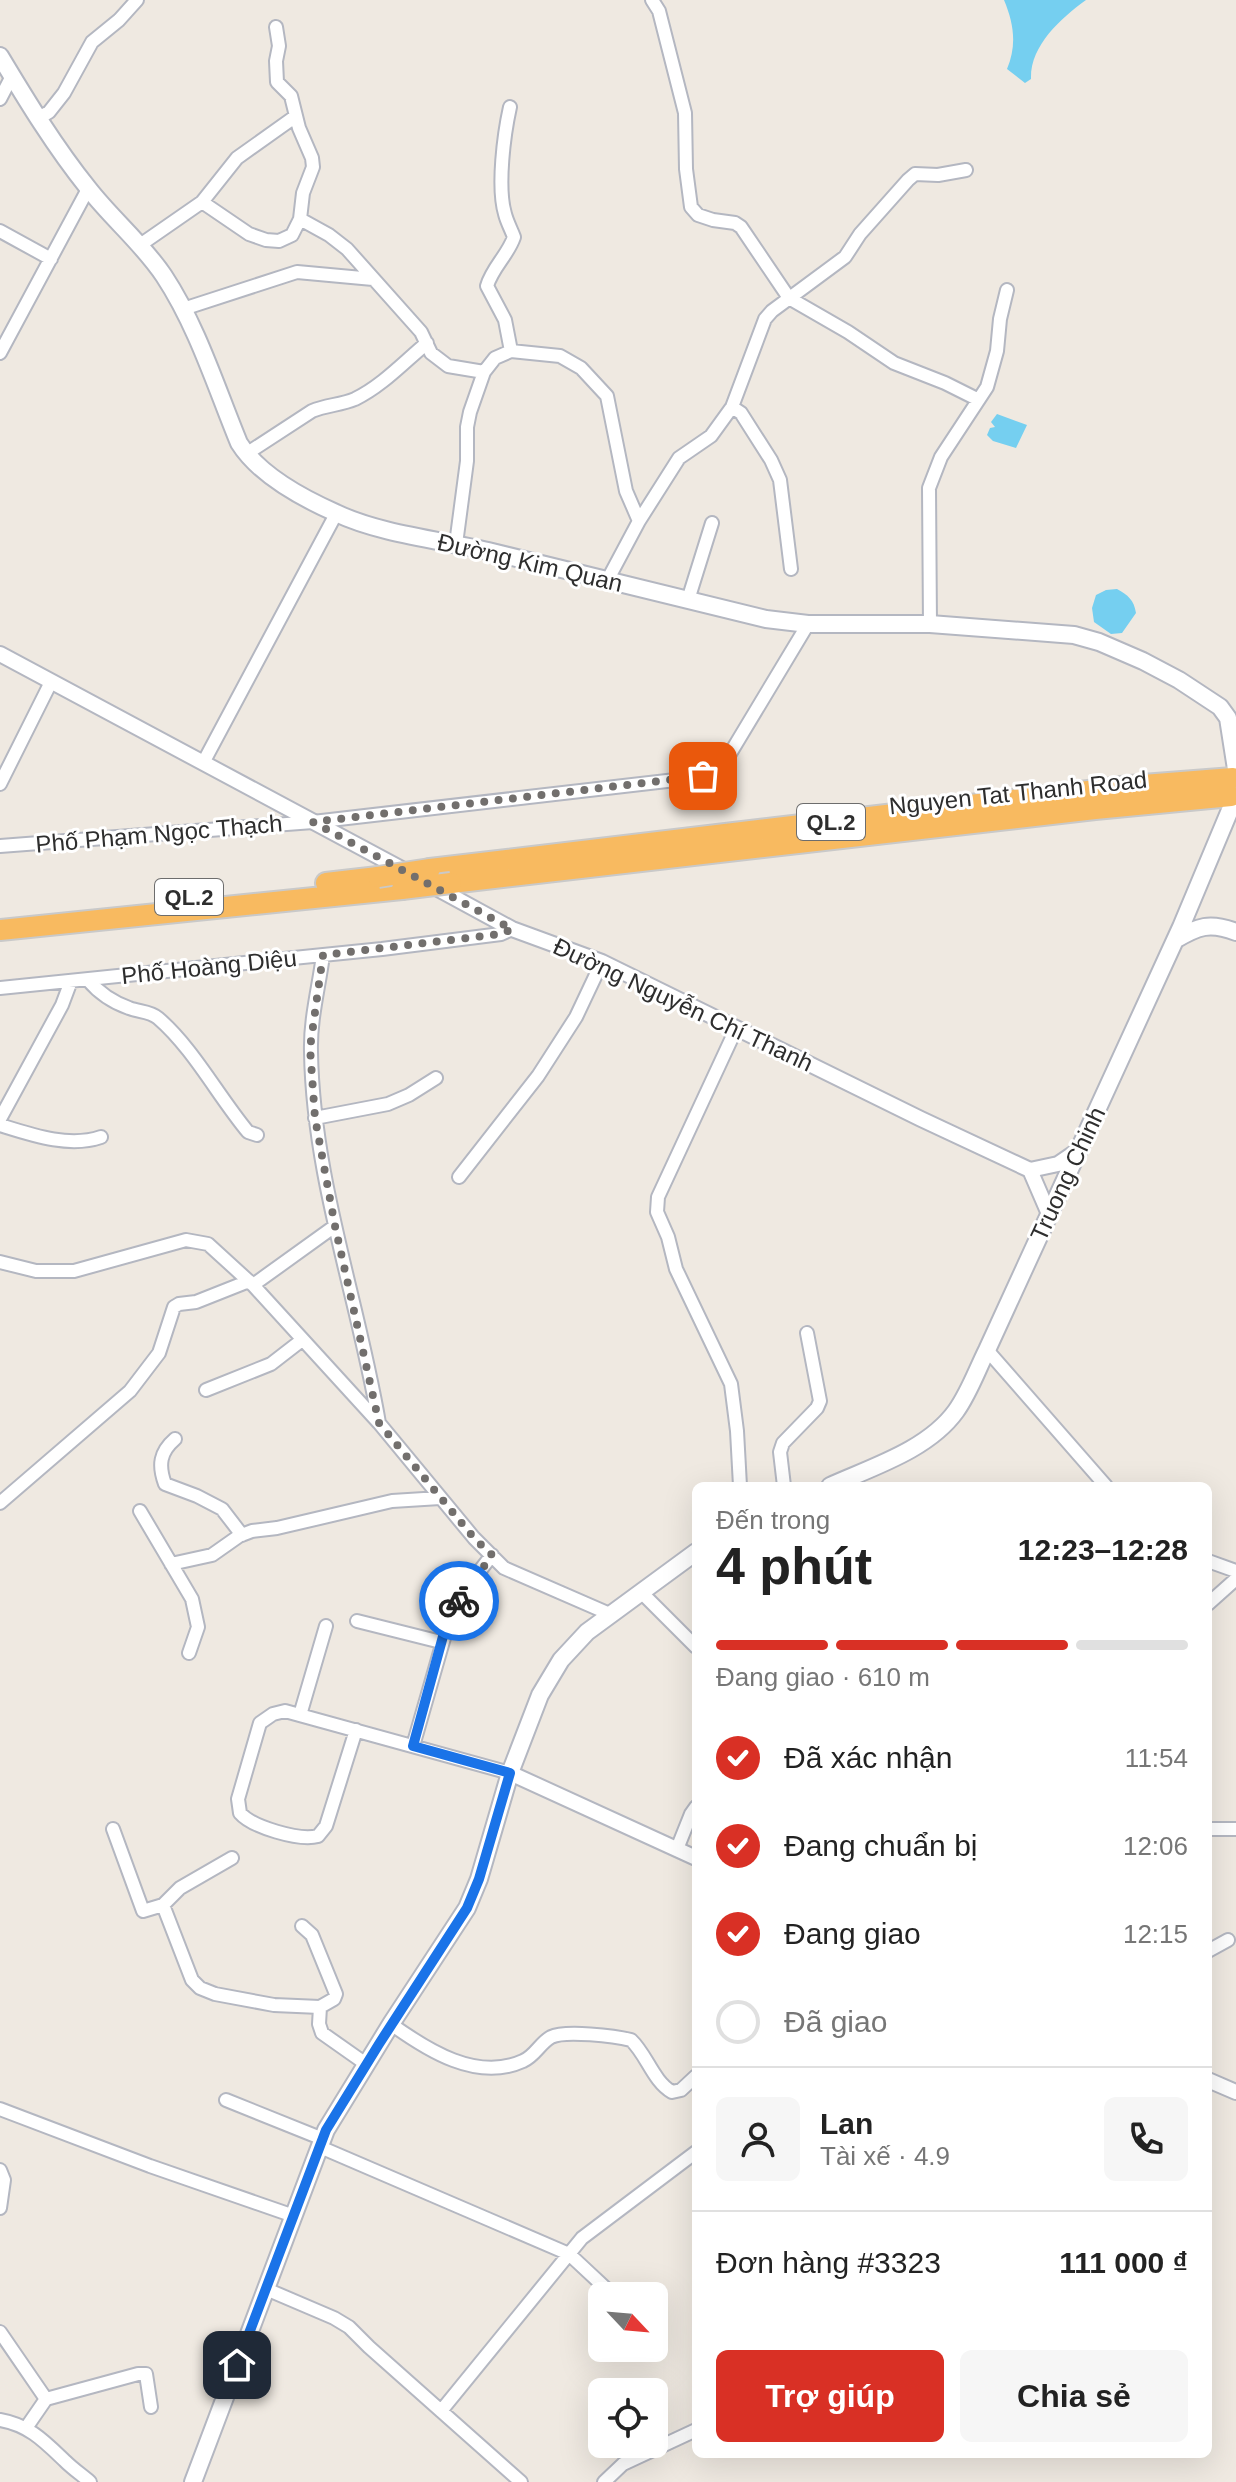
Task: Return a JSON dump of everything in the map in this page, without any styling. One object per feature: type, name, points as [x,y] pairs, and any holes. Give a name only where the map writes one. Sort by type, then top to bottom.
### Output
[{"type":"highway","name":"Nguyen Tat Thanh Road","points":[[0,917],[378,877],[1130,786],[1234,786]]},
{"type":"highway","name":"Nguyen Tat Thanh Road","points":[[0,930],[402,889],[1095,809],[1234,786]]},
{"type":"main road","name":"Đường Kim Quan","points":[[0,56],[88,189],[164,276],[183,309],[246,454],[285,485],[336,514],[366,525],[766,619],[808,624],[930,624],[1074,635],[1099,642],[1179,680],[1224,711],[1233,740],[1234,786]]},
{"type":"main road","name":"Truong Chinh","points":[[839,1482],[902,1453],[944,1425],[957,1410],[1174,941],[1234,786]]},
{"type":"main road","points":[[1174,941],[1196,928],[1224,928],[1236,932]]},
{"type":"main road","points":[[193,2482],[322,2143],[366,2064],[467,1908],[479,1879],[510,1773],[540,1695],[561,1660],[587,1632],[692,1555]]},
{"type":"street","points":[[39,118],[49,112],[64,93],[92,42],[137,0]]},
{"type":"street","points":[[652,0],[659,11],[685,113],[686,169],[691,207],[698,215],[741,227],[789,298],[894,363],[977,399]]},
{"type":"street","points":[[202,202],[249,234],[266,240],[279,241],[292,235],[300,219],[301,202],[313,167],[312,158],[291,96],[277,82],[279,46],[276,27]]},
{"type":"street","points":[[0,99],[12,76]]},
{"type":"street","points":[[510,107],[504,135],[502,184],[504,212],[514,237],[487,286],[505,320],[511,351]]},
{"type":"street","points":[[140,245],[202,202],[237,158],[296,116]]},
{"type":"street","points":[[607,581],[639,521],[679,458],[711,436],[732,407],[765,319],[845,257],[860,234],[915,174],[938,175],[966,170]]},
{"type":"street","points":[[0,353],[4,334],[51,259],[88,189]]},
{"type":"street","points":[[300,219],[339,241],[421,332],[431,353],[448,366],[484,372]]},
{"type":"street","points":[[0,231],[51,259]]},
{"type":"street","points":[[183,309],[297,272],[373,279]]},
{"type":"street","points":[[930,624],[929,488],[941,457],[987,387],[1007,290]]},
{"type":"street","points":[[246,454],[312,411],[323,406],[339,405],[370,391],[427,343]]},
{"type":"street","points":[[456,544],[467,461],[467,427],[484,372],[495,358],[511,351],[560,356],[581,368],[607,396],[626,491],[639,521]]},
{"type":"street","points":[[732,407],[741,413],[780,480],[791,569]]},
{"type":"street","points":[[203,763],[336,514]]},
{"type":"street","points":[[688,600],[712,523]]},
{"type":"street","name":"Phố Phạm Ngọc Thạch","points":[[0,846],[313,822],[710,776],[722,767],[808,624]]},
{"type":"street","name":"Đường Nguyễn Chí Thanh","points":[[0,654],[512,929],[602,962],[1030,1170]]},
{"type":"street","points":[[0,784],[51,682]]},
{"type":"street","name":"Phố Hoàng Diệu","points":[[0,988],[323,955],[501,934],[512,929]]},
{"type":"street","points":[[323,955],[310,1048],[315,1118],[335,1226],[379,1423]]},
{"type":"street","points":[[459,1177],[538,1076],[576,1017],[602,962]]},
{"type":"street","points":[[88,980],[105,997],[157,1017],[180,1041],[243,1126],[250,1134],[257,1135]]},
{"type":"street","points":[[0,1119],[62,1005],[71,981]]},
{"type":"street","points":[[736,1029],[656,1205],[676,1269],[731,1384],[740,1482]]},
{"type":"street","points":[[315,1118],[388,1104],[436,1078]]},
{"type":"street","points":[[0,1125],[71,1142],[86,1142],[101,1137]]},
{"type":"street","points":[[1049,1214],[1030,1170],[1058,1164],[1080,1149]]},
{"type":"street","points":[[0,1503],[130,1391],[163,1346],[174,1307],[251,1283],[335,1226]]},
{"type":"street","points":[[0,1262],[36,1271],[74,1271],[186,1240],[208,1244],[251,1283],[379,1423],[440,1498],[504,1568],[612,1615]]},
{"type":"street","points":[[784,1482],[780,1452],[783,1443],[820,1401],[807,1333]]},
{"type":"street","points":[[206,1390],[271,1364],[302,1340]]},
{"type":"street","points":[[987,1350],[1102,1482]]},
{"type":"street","points":[[175,1439],[165,1447],[161,1460],[165,1484],[222,1509],[242,1535]]},
{"type":"street","points":[[171,1564],[212,1555],[242,1535],[392,1501],[440,1498]]},
{"type":"street","points":[[140,1511],[192,1599],[197,1613],[198,1627],[189,1653]]},
{"type":"street","points":[[413,1746],[450,1617],[492,1555]]},
{"type":"street","points":[[1212,1562],[1236,1571]]},
{"type":"street","points":[[1212,1600],[1236,1579]]},
{"type":"street","points":[[642,1593],[692,1643]]},
{"type":"street","points":[[357,1621],[441,1642]]},
{"type":"street","points":[[300,1715],[326,1626]]},
{"type":"street","points":[[356,1730],[326,1826],[318,1836],[298,1837],[247,1820],[240,1813],[237,1804],[260,1723],[273,1714],[285,1711],[356,1730],[510,1773],[692,1856]]},
{"type":"street","points":[[677,1849],[692,1813]]},
{"type":"street","points":[[113,1829],[142,1910],[163,1905],[180,1888],[232,1858]]},
{"type":"street","points":[[1212,1829],[1236,1829]]},
{"type":"street","points":[[163,1905],[192,1980],[200,1988],[252,2002],[320,2007],[334,1999],[336,1994],[312,1935],[309,1929],[302,1926]]},
{"type":"street","points":[[1212,1949],[1228,1940]]},
{"type":"street","points":[[320,2007],[322,2033],[366,2064]]},
{"type":"street","points":[[391,2024],[437,2054],[476,2066],[526,2060],[546,2040],[562,2033],[631,2040],[664,2087],[672,2092],[681,2090],[692,2080]]},
{"type":"street","points":[[1212,2081],[1235,2089]]},
{"type":"street","points":[[226,2100],[569,2254],[599,2282]]},
{"type":"street","points":[[0,2109],[294,2216]]},
{"type":"street","points":[[441,2411],[582,2238],[692,2155]]},
{"type":"street","points":[[0,2170],[4,2180],[0,2208]]},
{"type":"street","points":[[266,2289],[349,2327],[521,2482]]},
{"type":"street","points":[[0,2332],[46,2399]]},
{"type":"street","points":[[26,2428],[46,2399],[144,2373],[151,2407]]},
{"type":"street","points":[[0,2420],[26,2428],[90,2482]]},
{"type":"street","points":[[604,2482],[623,2464],[692,2432]]},
{"type":"water","points":[[1004,0],[1086,0],[1048,34],[1036,55],[1031,79],[1025,83],[1007,69],[1013,34]]},
{"type":"water","points":[[997,414],[1027,425],[1016,448],[993,441],[987,435],[990,428],[995,427],[991,422]]},
{"type":"water","points":[[1117,589],[1130,598],[1136,613],[1122,633],[1111,634],[1094,622],[1092,608],[1096,595]]},
{"type":"way so far","points":[[459,1601],[492,1555],[474,1538],[379,1423],[335,1226],[315,1118],[310,1048],[323,955],[501,934],[512,929],[313,822],[703,776]]},
{"type":"route","points":[[237,2365],[326,2130],[467,1908],[479,1879],[510,1773],[413,1746],[445,1629],[459,1601]]}]
